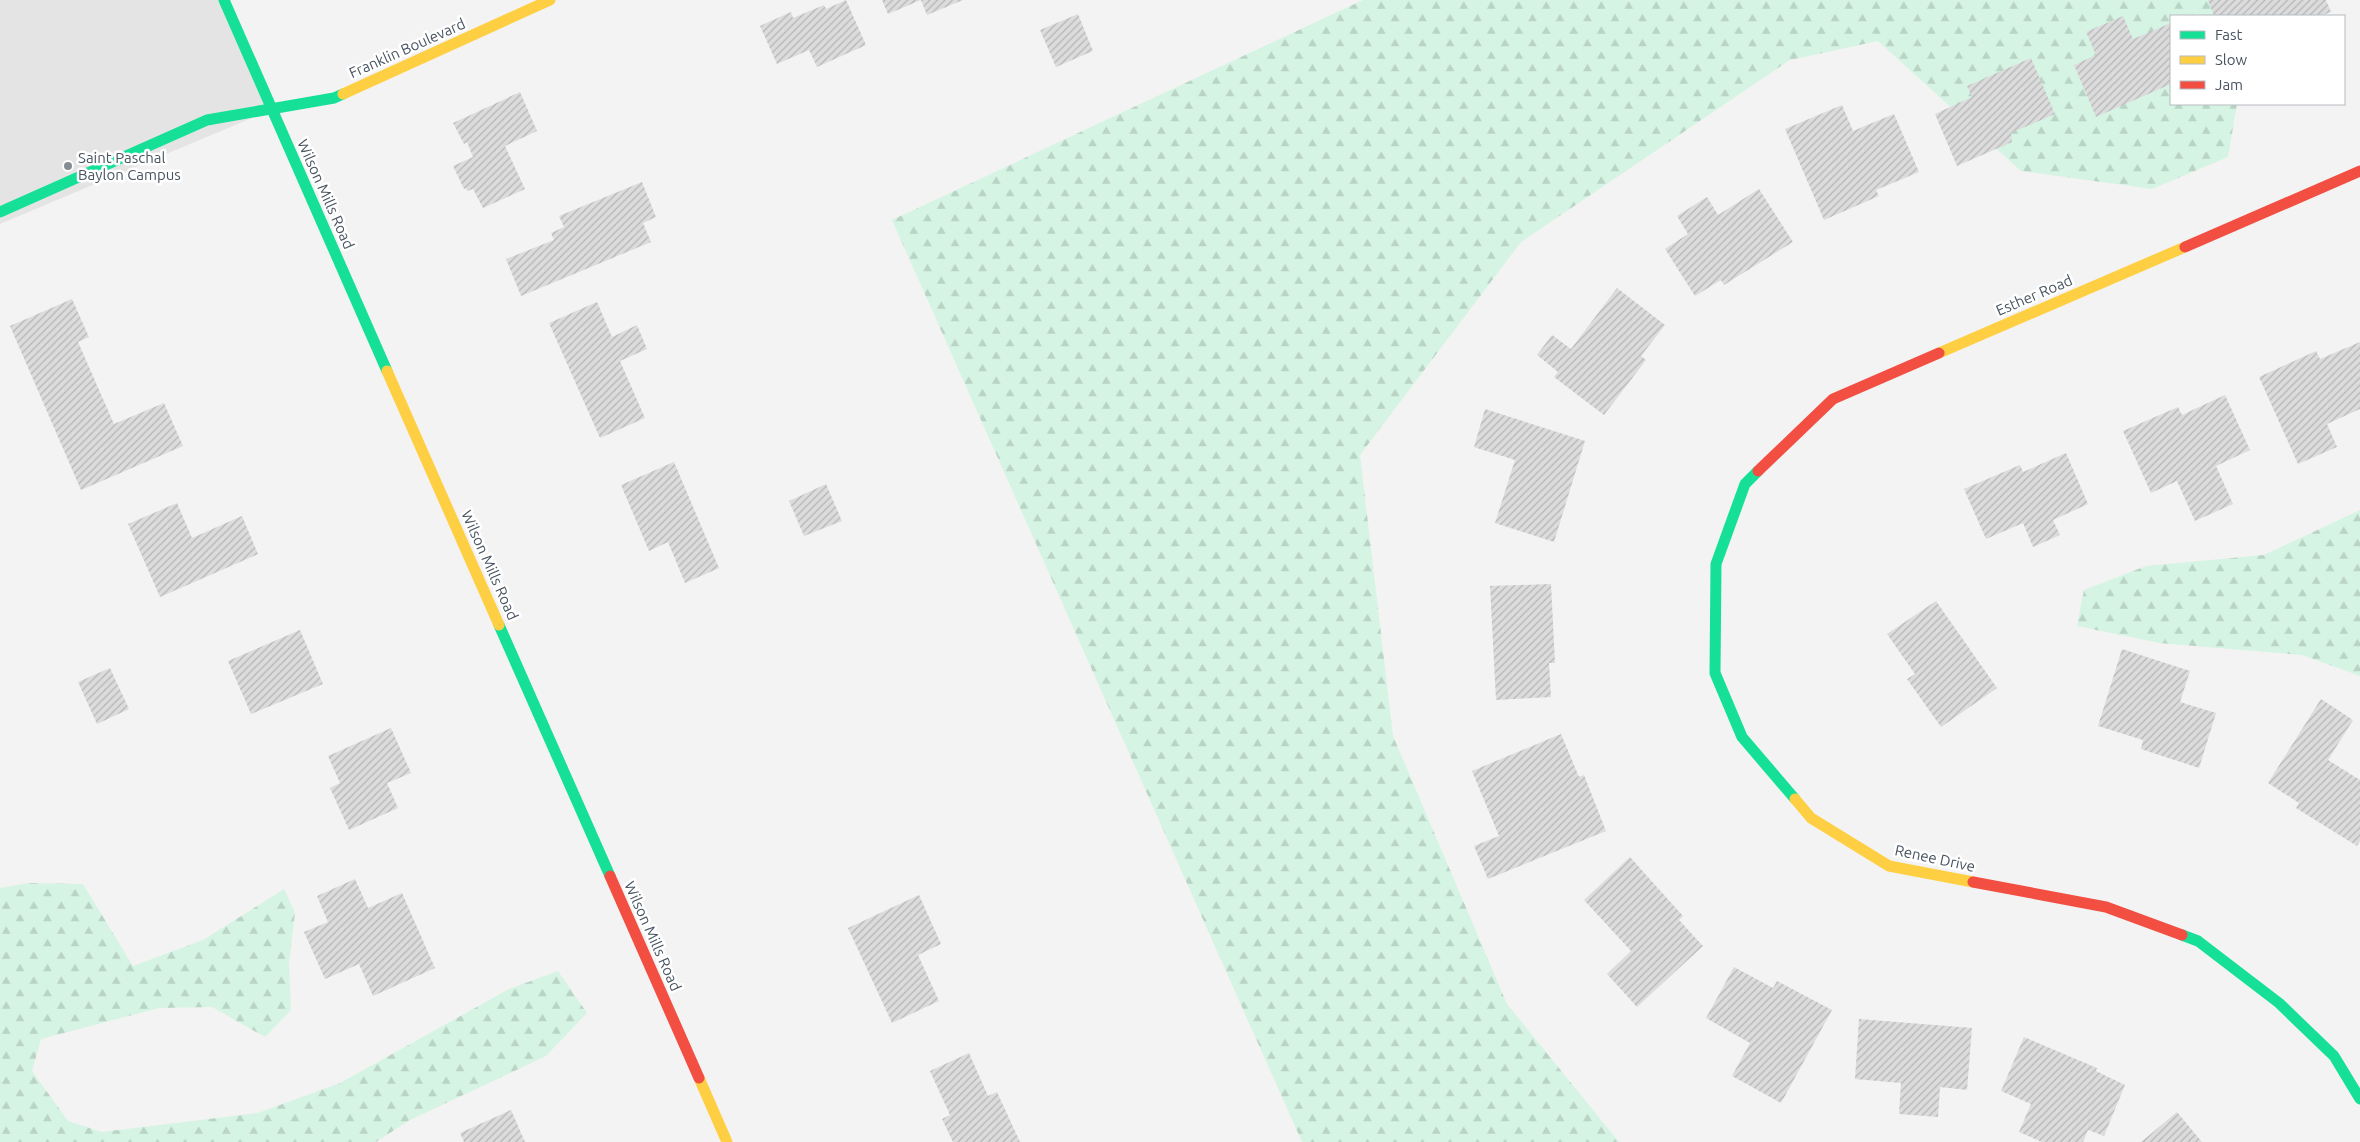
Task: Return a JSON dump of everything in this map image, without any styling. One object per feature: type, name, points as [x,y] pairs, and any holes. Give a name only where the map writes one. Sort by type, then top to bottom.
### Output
[{"type":"street","name":"Wilson Mills Road","points":[[224,0],[727,1142]]},
{"type":"street","name":"Franklin Boulevard","points":[[0,212],[206,120],[334,98],[550,0]]},
{"type":"street","name":"Esther Road","points":[[1745,484],[1834,399],[2360,170]]},
{"type":"street","name":"Renee Drive","points":[[1745,484],[1716,564],[1715,673],[1742,737],[1811,818],[1889,866],[2106,906],[2198,940],[2279,1003],[2334,1056],[2360,1099]]},
{"type":"shaded area","name":"Saint Paschal Baylon Campus","points":[[0,0],[224,0],[273,109],[0,224]]},
{"type":"green space","points":[[1363,0],[2254,0],[2251,15],[2170,15],[2170,105],[2237,105],[2228,157],[2152,189],[2021,171],[1878,41],[1790,60],[1521,242],[1360,455],[1393,736],[1507,1004],[1619,1142],[1302,1142],[892,220]]},
{"type":"green space","points":[[2360,510],[2360,676],[2302,655],[2159,643],[2077,626],[2084,590],[2146,566],[2264,555]]},
{"type":"green space","points":[[28,883],[83,884],[133,966],[203,940],[284,889],[295,913],[289,963],[291,1010],[265,1037],[212,1007],[159,1008],[41,1039],[32,1071],[68,1121],[102,1132],[258,1113],[340,1083],[509,989],[558,971],[587,1013],[546,1056],[408,1121],[376,1142],[0,1142],[0,888]]},
{"type":"building","points":[[846,0],[866,45],[817,67],[809,50],[777,64],[760,26],[791,12],[793,18],[824,5],[826,9]]},
{"type":"building","points":[[882,0],[921,0],[888,14]]},
{"type":"building","points":[[921,0],[963,0],[927,15]]},
{"type":"building","points":[[2208,0],[2326,0],[2331,12],[2323,15],[2214,15]]},
{"type":"building","points":[[1078,14],[1093,51],[1056,67],[1040,30]]},
{"type":"building","points":[[2123,16],[2133,39],[2170,23],[2170,84],[2096,117],[2074,65],[2096,55],[2086,32]]},
{"type":"building","points":[[2031,58],[2055,114],[2011,133],[2012,142],[1957,166],[1935,114],[1972,97],[1967,86]]},
{"type":"building","points":[[520,92],[537,131],[505,146],[525,189],[483,208],[473,189],[467,191],[466,188],[464,189],[453,166],[473,157],[467,142],[464,144],[453,123]]},
{"type":"building","points":[[1842,105],[1853,131],[1894,114],[1919,172],[1876,190],[1879,196],[1824,220],[1785,129]]},
{"type":"building","points":[[642,182],[656,217],[643,223],[651,242],[521,296],[506,259],[554,240],[551,233],[564,227],[559,216]]},
{"type":"building","points":[[1759,189],[1793,242],[1724,285],[1721,280],[1695,296],[1665,249],[1688,234],[1677,216],[1707,197],[1718,215]]},
{"type":"building","points":[[1617,288],[1665,325],[1641,356],[1646,360],[1604,415],[1554,377],[1558,372],[1537,355],[1552,335],[1571,349]]},
{"type":"building","points":[[72,299],[89,337],[78,342],[114,424],[164,403],[183,446],[81,490],[10,326]]},
{"type":"building","points":[[597,302],[612,337],[637,325],[647,349],[620,361],[645,418],[600,438],[549,323]]},
{"type":"building","points":[[2360,342],[2360,409],[2327,424],[2337,447],[2298,464],[2259,377],[2316,351],[2320,359]]},
{"type":"building","points":[[2225,395],[2250,450],[2216,466],[2233,504],[2195,521],[2177,481],[2151,493],[2123,431],[2178,407],[2182,415]]},
{"type":"building","points":[[1485,409],[1585,441],[1554,542],[1495,523],[1515,460],[1474,447]]},
{"type":"building","points":[[2066,453],[2088,504],[2053,520],[2060,535],[2033,547],[2023,523],[1986,539],[1964,489],[2020,465],[2023,472]]},
{"type":"building","points":[[674,462],[719,568],[685,583],[668,542],[649,551],[621,485]]},
{"type":"building","points":[[826,484],[842,521],[804,536],[789,501]]},
{"type":"building","points":[[177,503],[192,538],[242,516],[258,554],[160,597],[128,524]]},
{"type":"building","points":[[1551,584],[1555,663],[1549,663],[1551,697],[1496,700],[1490,586]]},
{"type":"building","points":[[1936,601],[1997,688],[1941,727],[1907,679],[1915,674],[1887,634]]},
{"type":"building","points":[[300,630],[323,684],[251,714],[228,661]]},
{"type":"building","points":[[2122,649],[2190,671],[2180,702],[2216,713],[2199,768],[2141,749],[2143,740],[2098,726]]},
{"type":"building","points":[[110,668],[129,709],[97,724],[78,682]]},
{"type":"building","points":[[2321,699],[2353,720],[2328,760],[2360,780],[2360,841],[2357,846],[2296,808],[2299,803],[2268,783]]},
{"type":"building","points":[[391,728],[411,773],[387,783],[398,808],[349,830],[330,788],[340,783],[328,756]]},
{"type":"building","points":[[1561,734],[1579,777],[1584,775],[1606,831],[1488,879],[1474,846],[1499,836],[1472,771]]},
{"type":"building","points":[[1630,857],[1683,916],[1679,920],[1703,946],[1637,1007],[1607,974],[1631,951],[1584,900]]},
{"type":"building","points":[[355,879],[368,908],[402,893],[435,968],[373,996],[359,964],[325,979],[304,932],[328,922],[317,896]]},
{"type":"building","points":[[919,895],[941,944],[918,955],[939,1001],[892,1023],[848,928]]},
{"type":"building","points":[[1734,967],[1773,988],[1777,981],[1832,1010],[1781,1103],[1732,1076],[1750,1043],[1706,1018]]},
{"type":"building","points":[[1859,1019],[1972,1028],[1967,1090],[1940,1087],[1938,1117],[1899,1114],[1901,1083],[1855,1079]]},
{"type":"building","points":[[2024,1037],[2097,1068],[2096,1071],[2125,1085],[2104,1136],[2088,1130],[2083,1142],[2042,1142],[2019,1132],[2031,1104],[2001,1091]]},
{"type":"building","points":[[969,1053],[988,1096],[997,1092],[1020,1142],[953,1142],[942,1119],[950,1115],[930,1071]]},
{"type":"building","points":[[511,1110],[525,1142],[464,1142],[460,1133]]},
{"type":"building","points":[[2177,1112],[2202,1142],[2141,1142]]},
{"type":"traffic: fast","points":[[224,0],[387,371]]},
{"type":"traffic: fast","points":[[0,212],[207,120],[334,98],[343,94]]},
{"type":"traffic: fast","points":[[1758,471],[1745,484],[1716,564],[1715,673],[1742,737],[1795,799]]},
{"type":"traffic: fast","points":[[499,625],[610,876]]},
{"type":"traffic: fast","points":[[2182,935],[2198,941],[2279,1003],[2334,1056],[2360,1099]]},
{"type":"traffic: slow","points":[[343,94],[550,0]]},
{"type":"traffic: slow","points":[[1939,353],[2185,247]]},
{"type":"traffic: slow","points":[[387,371],[499,625]]},
{"type":"traffic: slow","points":[[1795,799],[1811,818],[1889,866],[1973,882]]},
{"type":"traffic: slow","points":[[699,1078],[727,1142]]},
{"type":"traffic: jam","points":[[2185,247],[2360,171]]},
{"type":"traffic: jam","points":[[1758,471],[1833,399],[1939,353]]},
{"type":"traffic: jam","points":[[610,876],[699,1078]]},
{"type":"traffic: jam","points":[[1973,882],[2106,907],[2182,935]]},
{"type":"place","name":"Saint Paschal Baylon Campus","points":[[68,166]]}]
